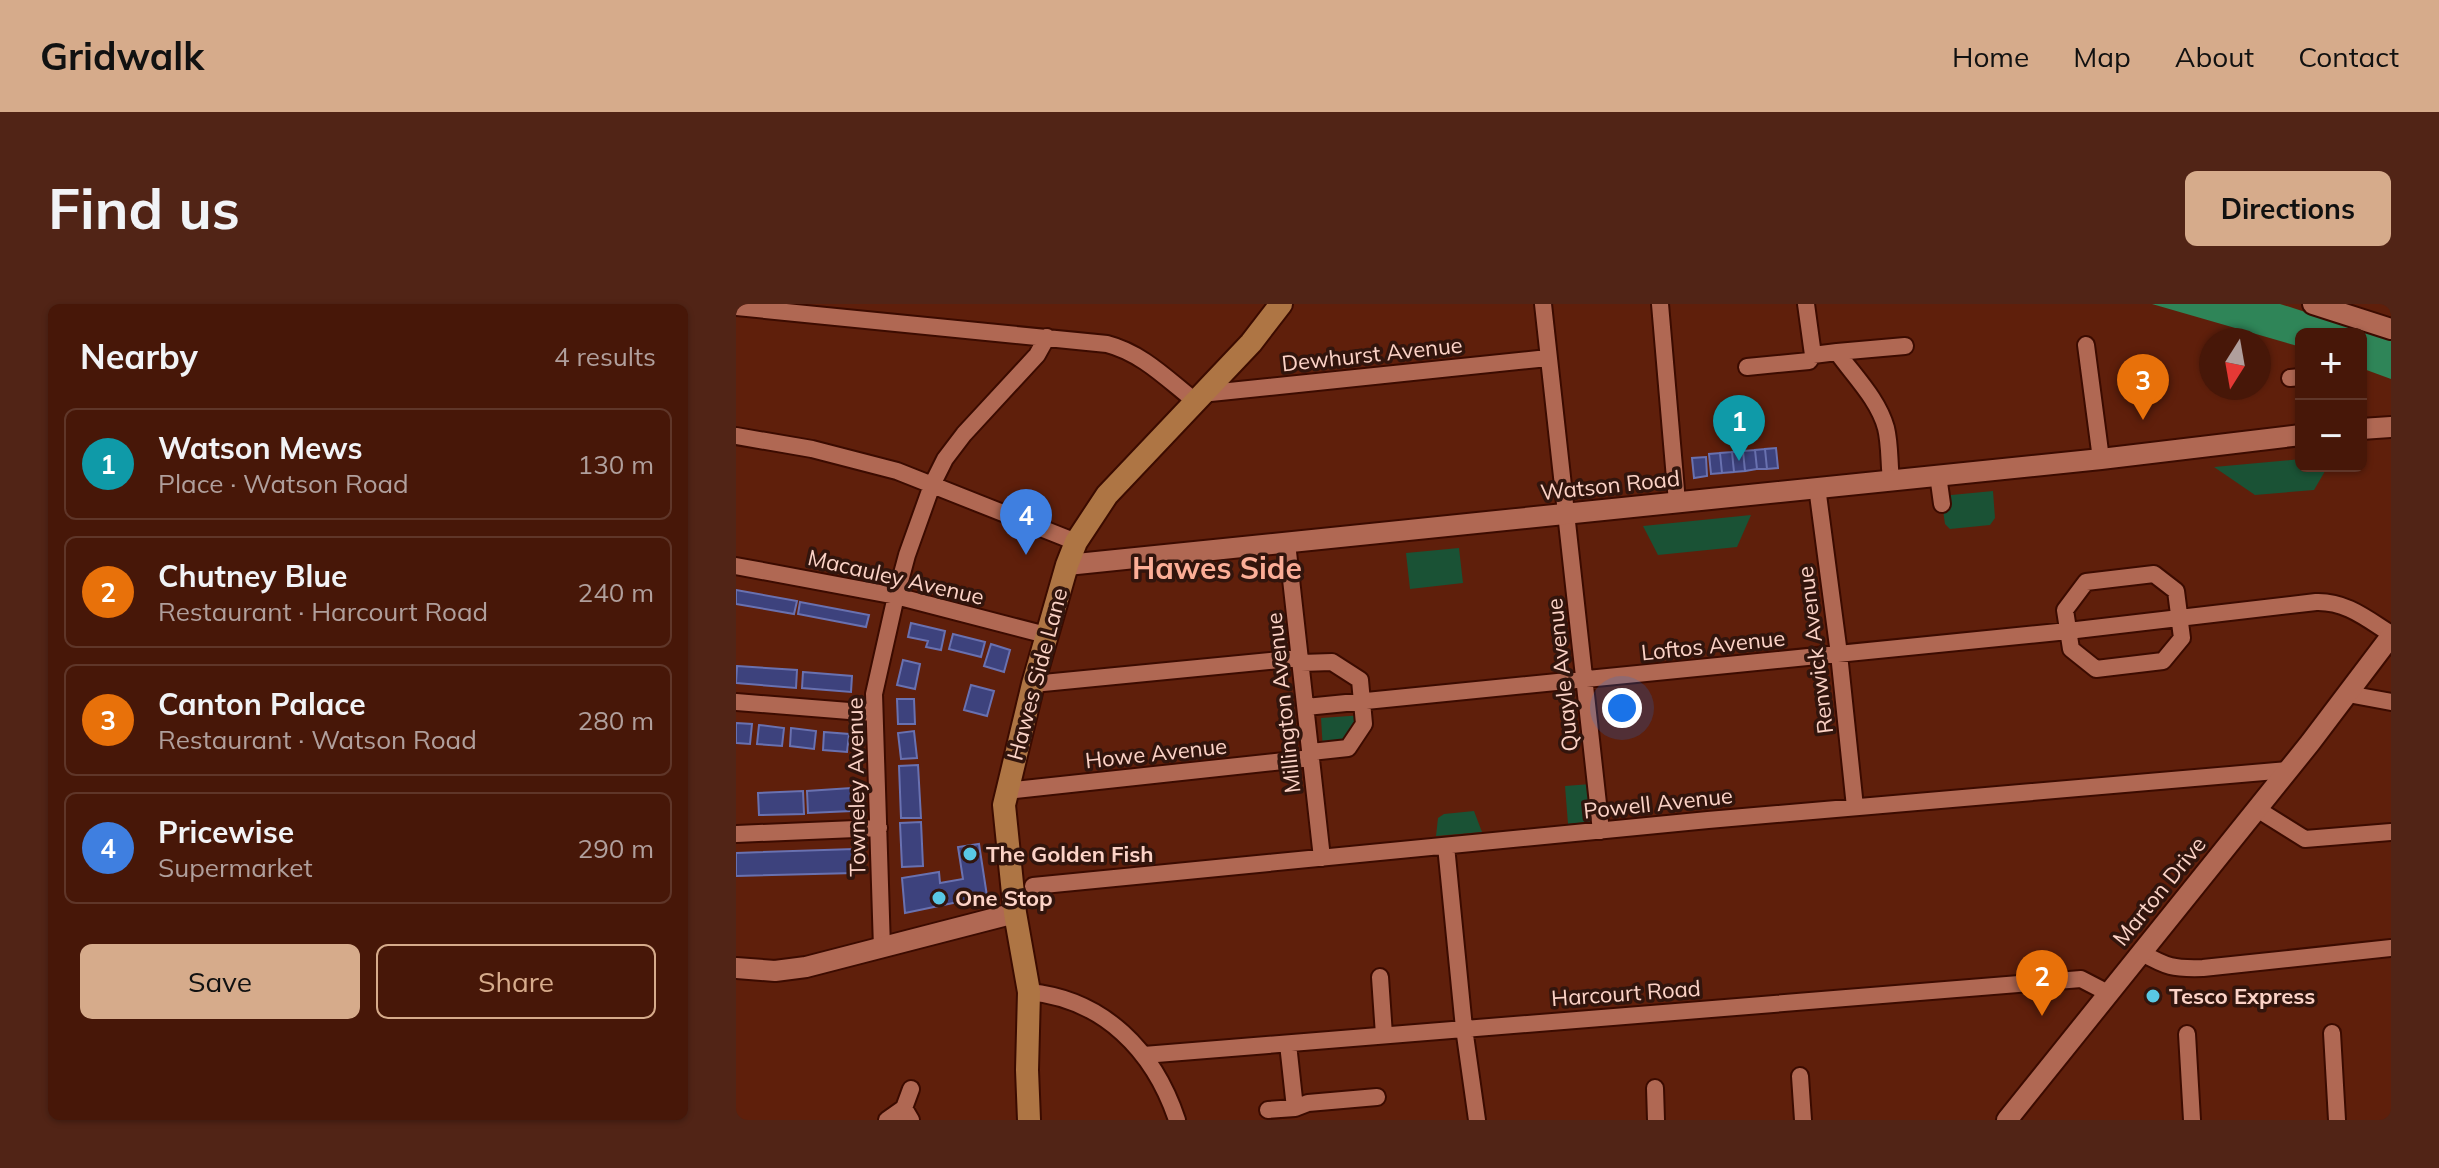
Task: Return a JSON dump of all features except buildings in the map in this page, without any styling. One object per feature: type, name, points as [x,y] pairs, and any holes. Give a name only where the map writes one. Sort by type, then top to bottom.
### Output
[{"type":"main road","name":"Hawes Side Lane","points":[[1029,1120],[1029,992],[1015,913],[1004,805],[1033,684],[1067,565],[1076,542],[1107,495],[1251,343],[1281,304]]},
{"type":"street","name":"Quayle Avenue","points":[[1543,304],[1601,831]]},
{"type":"street","points":[[1660,304],[1677,502]]},
{"type":"street","points":[[1747,367],[1809,361],[1813,355],[1806,304]]},
{"type":"street","points":[[2313,304],[2391,329]]},
{"type":"street","points":[[736,307],[1107,344],[1124,348],[1198,398]]},
{"type":"street","name":"Towneley Avenue","points":[[882,948],[874,694],[907,555],[932,485],[945,459],[1037,355],[1047,337]]},
{"type":"street","points":[[2086,345],[2101,459]]},
{"type":"street","points":[[1813,355],[1905,346]]},
{"type":"street","points":[[1837,352],[1874,402],[1882,418],[1891,480]]},
{"type":"street","name":"Dewhurst Avenue","points":[[1198,398],[1548,358]]},
{"type":"street","points":[[2367,429],[2391,427]]},
{"type":"street","points":[[736,436],[812,449],[897,471],[1076,542]]},
{"type":"street","name":"Watson Road","points":[[1067,565],[2101,459],[2295,436]]},
{"type":"street","points":[[1938,475],[1942,504]]},
{"type":"street","name":"Renwick Avenue","points":[[1817,487],[1855,807]]},
{"type":"street","name":"Millington Avenue","points":[[1287,543],[1322,858]]},
{"type":"street","name":"Macauley Avenue","points":[[736,566],[896,596],[1046,635]]},
{"type":"street","points":[[2154,574],[2176,591],[2179,618],[2182,638],[2163,661],[2096,669],[2071,649],[2065,610],[2086,582],[2154,574]]},
{"type":"street","name":"Loftos Avenue","points":[[1306,707],[2330,602],[2353,610],[2391,635]]},
{"type":"street","name":"Marton Drive","points":[[2007,1120],[2288,770],[2391,635]]},
{"type":"street","points":[[1033,684],[1300,661],[1332,662],[1360,680],[1364,724],[1348,748],[1311,755]]},
{"type":"street","points":[[2348,694],[2391,702]]},
{"type":"street","points":[[736,702],[874,713]]},
{"type":"street","name":"Howe Avenue","points":[[1006,791],[1311,755]]},
{"type":"street","name":"Powell Avenue","points":[[1033,886],[1855,807],[2288,770]]},
{"type":"street","points":[[2257,809],[2305,839],[2391,832]]},
{"type":"street","points":[[736,834],[879,828]]},
{"type":"street","points":[[1446,846],[1464,1028],[1477,1120]]},
{"type":"street","points":[[736,968],[775,971],[806,967],[1015,913]]},
{"type":"street","points":[[2140,952],[2177,969],[2391,948]]},
{"type":"street","points":[[1380,977],[1384,1035]]},
{"type":"street","name":"Harcourt Road","points":[[1144,1055],[2081,979],[2108,993]]},
{"type":"street","points":[[1029,992],[1070,1000],[1089,1009],[1125,1035],[1144,1055],[1169,1097],[1177,1120]]},
{"type":"street","points":[[2332,1033],[2337,1120]]},
{"type":"street","points":[[2187,1034],[2192,1120]]},
{"type":"street","points":[[1288,1044],[1295,1108]]},
{"type":"street","points":[[1800,1076],[1803,1120]]},
{"type":"street","points":[[1655,1088],[1656,1120]]},
{"type":"street","points":[[887,1120],[908,1114],[911,1089]]},
{"type":"street","points":[[1268,1110],[1377,1097]]},
{"type":"green space","points":[[2152,304],[2280,304],[2354,328],[2295,328],[2295,345],[2271,338],[2271,328],[2235,328]]},
{"type":"green space","points":[[2367,332],[2391,340],[2391,379],[2367,370]]},
{"type":"green space","points":[[2295,460],[2295,472],[2324,472],[2314,490],[2255,495],[2214,467]]},
{"type":"green space","points":[[1993,491],[1995,518],[1990,525],[1950,529],[1945,524],[1941,496]]},
{"type":"green space","points":[[1751,515],[1737,547],[1658,555],[1643,526]]},
{"type":"green space","points":[[1459,548],[1463,583],[1410,589],[1406,553]]},
{"type":"green space","points":[[1364,715],[1348,748],[1323,751],[1321,718]]},
{"type":"green space","points":[[1591,784],[1596,821],[1568,824],[1565,786]]},
{"type":"green space","points":[[1474,811],[1482,832],[1436,836],[1438,818],[1444,814]]},
{"type":"place","name":"Canton Palace","points":[[2143,420]]},
{"type":"place","name":"Watson Mews","points":[[1739,461]]},
{"type":"place","name":"Pricewise","points":[[1026,555]]},
{"type":"place","name":"The Golden Fish","points":[[970,854]]},
{"type":"place","name":"One Stop","points":[[939,898]]},
{"type":"place","name":"Tesco Express","points":[[2153,996]]},
{"type":"place","name":"Chutney Blue","points":[[2042,1016]]},
{"type":"district","name":"Hawes Side","points":[[1217,568]]}]
